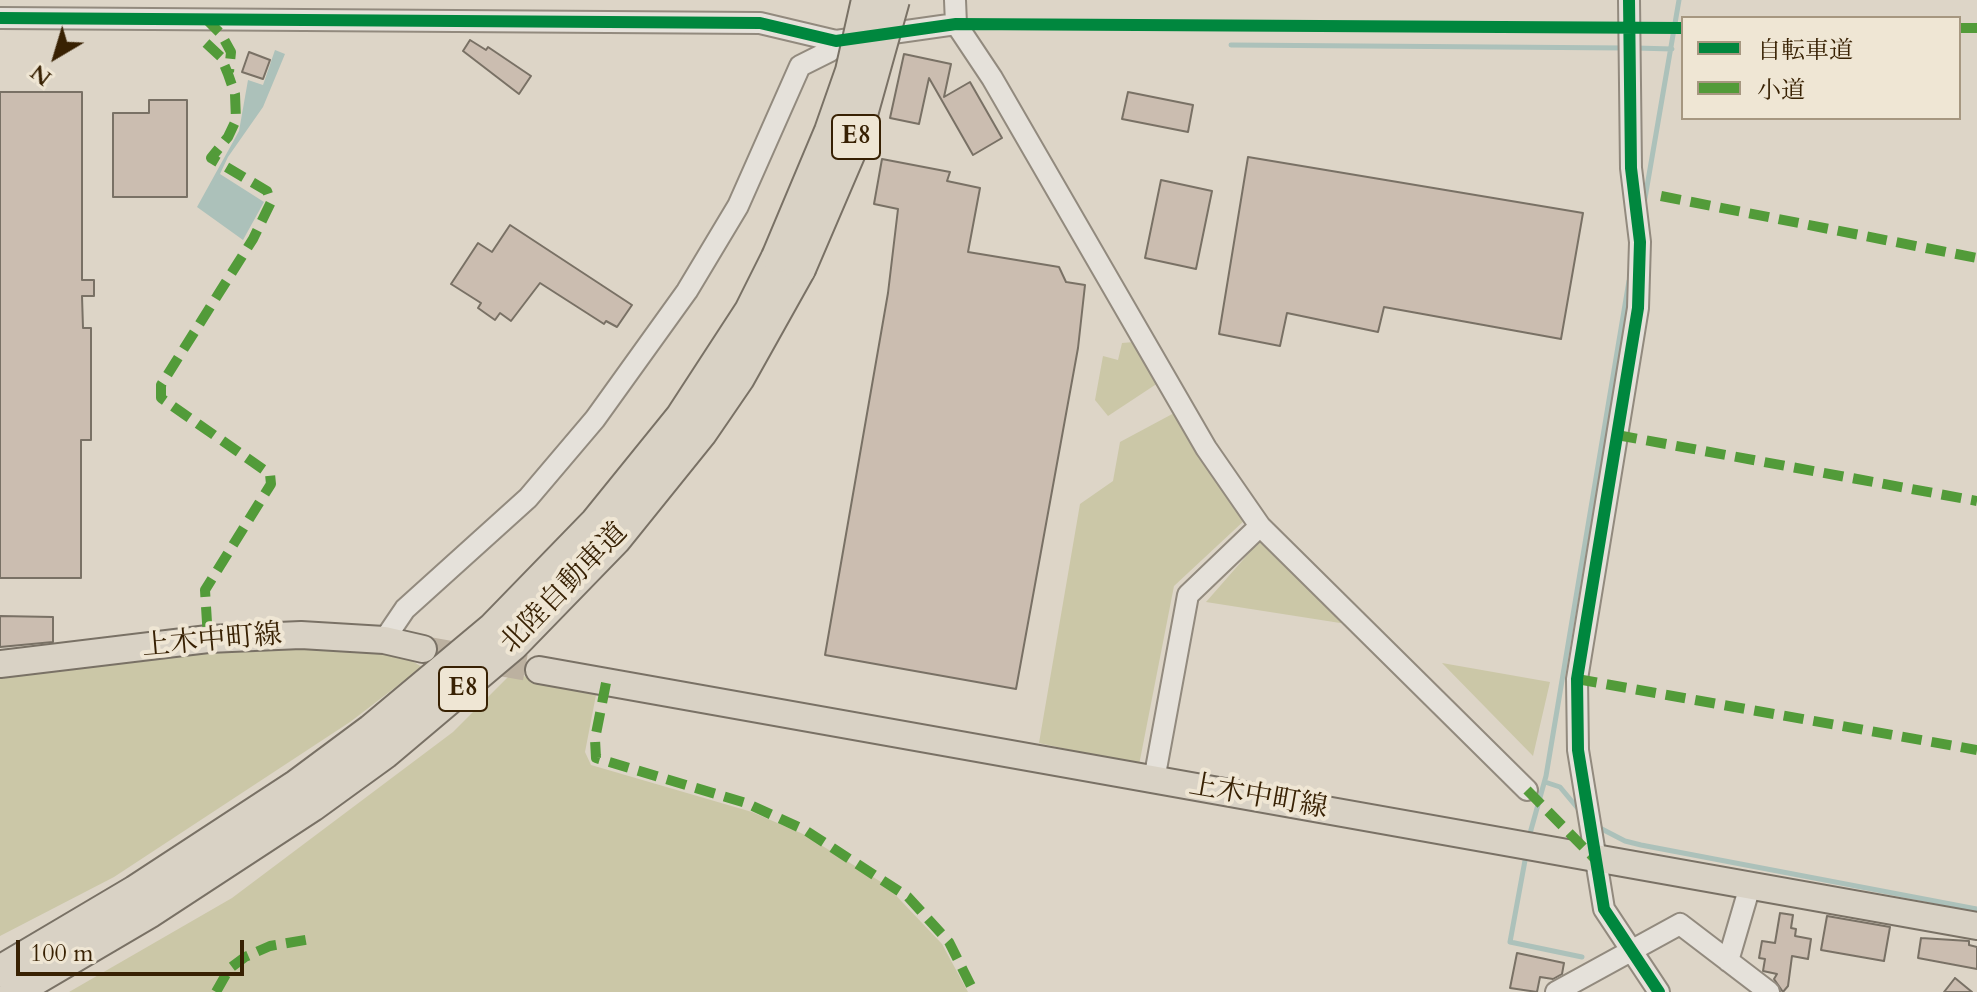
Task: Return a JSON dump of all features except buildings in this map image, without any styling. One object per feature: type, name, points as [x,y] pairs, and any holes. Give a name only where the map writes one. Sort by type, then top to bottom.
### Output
[{"type":"highway","name":"北陸自動車道","points":[[0,971],[135,891],[297,785],[434,680],[493,628],[596,522],[673,428],[789,263],[851,71],[867,0]]},
{"type":"highway","name":"北陸自動車道","points":[[14,992],[150,912],[312,806],[385,753],[513,645],[615,540],[702,432],[739,378],[789,263],[854,143],[894,0]]},
{"type":"main road","name":"上木中町線","points":[[0,664],[208,639],[301,635],[384,640],[423,649]]},
{"type":"main road","name":"上木中町線","points":[[539,670],[1977,926]]},
{"type":"street","points":[[955,0],[956,24],[992,78],[1206,448],[1260,526],[1527,790]]},
{"type":"street","points":[[1629,0],[1631,168],[1640,242],[1638,308],[1577,679],[1578,750],[1604,909],[1659,992]]},
{"type":"street","points":[[0,18],[760,23],[836,41],[956,24]]},
{"type":"street","points":[[384,640],[405,609],[528,498],[595,419],[687,291],[738,206],[800,66],[830,51],[836,41]]},
{"type":"street","points":[[1154,780],[1188,595],[1260,526]]},
{"type":"street","points":[[1728,961],[1750,886]]},
{"type":"street","points":[[1556,992],[1680,924],[1769,992]]},
{"type":"shaded area","points":[[1134,342],[1158,383],[1108,416],[1095,400],[1103,356],[1118,360],[1122,343]]},
{"type":"shaded area","points":[[1176,412],[1246,519],[1174,586],[1139,765],[1039,743],[1080,504],[1113,481],[1120,442]]},
{"type":"shaded area","points":[[1263,537],[1353,625],[1206,602]]},
{"type":"shaded area","points":[[246,645],[351,647],[407,658],[422,667],[350,722],[114,877],[0,936],[0,679],[87,664],[154,660]]},
{"type":"shaded area","points":[[1442,663],[1550,682],[1533,756]]},
{"type":"shaded area","points":[[512,673],[596,695],[585,752],[591,765],[752,812],[803,834],[886,885],[942,944],[968,992],[69,992],[232,898],[453,732]]},
{"type":"water","points":[[275,50],[285,54],[263,107],[228,157],[220,174],[264,202],[243,240],[197,207],[239,131],[248,80],[263,85]]},
{"type":"waterway","points":[[1644,204],[1679,0]]},
{"type":"waterway","points":[[1231,45],[1626,48]]},
{"type":"waterway","points":[[1636,48],[1672,49]]},
{"type":"waterway","points":[[1529,837],[1546,776],[1629,281]]},
{"type":"waterway","points":[[1545,782],[1560,787],[1580,811]]},
{"type":"waterway","points":[[1596,826],[1625,841],[1641,845],[1977,909]]},
{"type":"waterway","points":[[1526,855],[1510,942],[1582,957]]},
{"type":"tunnel","points":[[423,649],[539,670]]},
{"type":"marked path","points":[[205,18],[221,34],[231,52],[229,72]]},
{"type":"marked path","points":[[1961,28],[1977,28]]},
{"type":"marked path","points":[[206,43],[221,57],[235,94],[236,120],[228,137],[211,158],[267,191],[271,202],[253,239],[161,385],[161,398],[270,474],[271,484],[205,590],[208,639]]},
{"type":"marked path","points":[[1661,196],[1977,258]]},
{"type":"marked path","points":[[1617,435],[1977,501]]},
{"type":"marked path","points":[[1577,679],[1977,750]]},
{"type":"marked path","points":[[606,683],[595,739],[596,758],[746,803],[805,830],[908,897],[949,942],[974,992]]},
{"type":"marked path","points":[[1527,790],[1594,858]]},
{"type":"marked path","points":[[216,992],[229,969],[245,957],[270,946],[311,939]]},
{"type":"cycle path","points":[[1629,0],[1631,168],[1640,242],[1638,308],[1577,679],[1578,750],[1604,909],[1659,992]]},
{"type":"cycle path","points":[[0,18],[760,23],[836,41],[956,24],[1681,28]]}]
